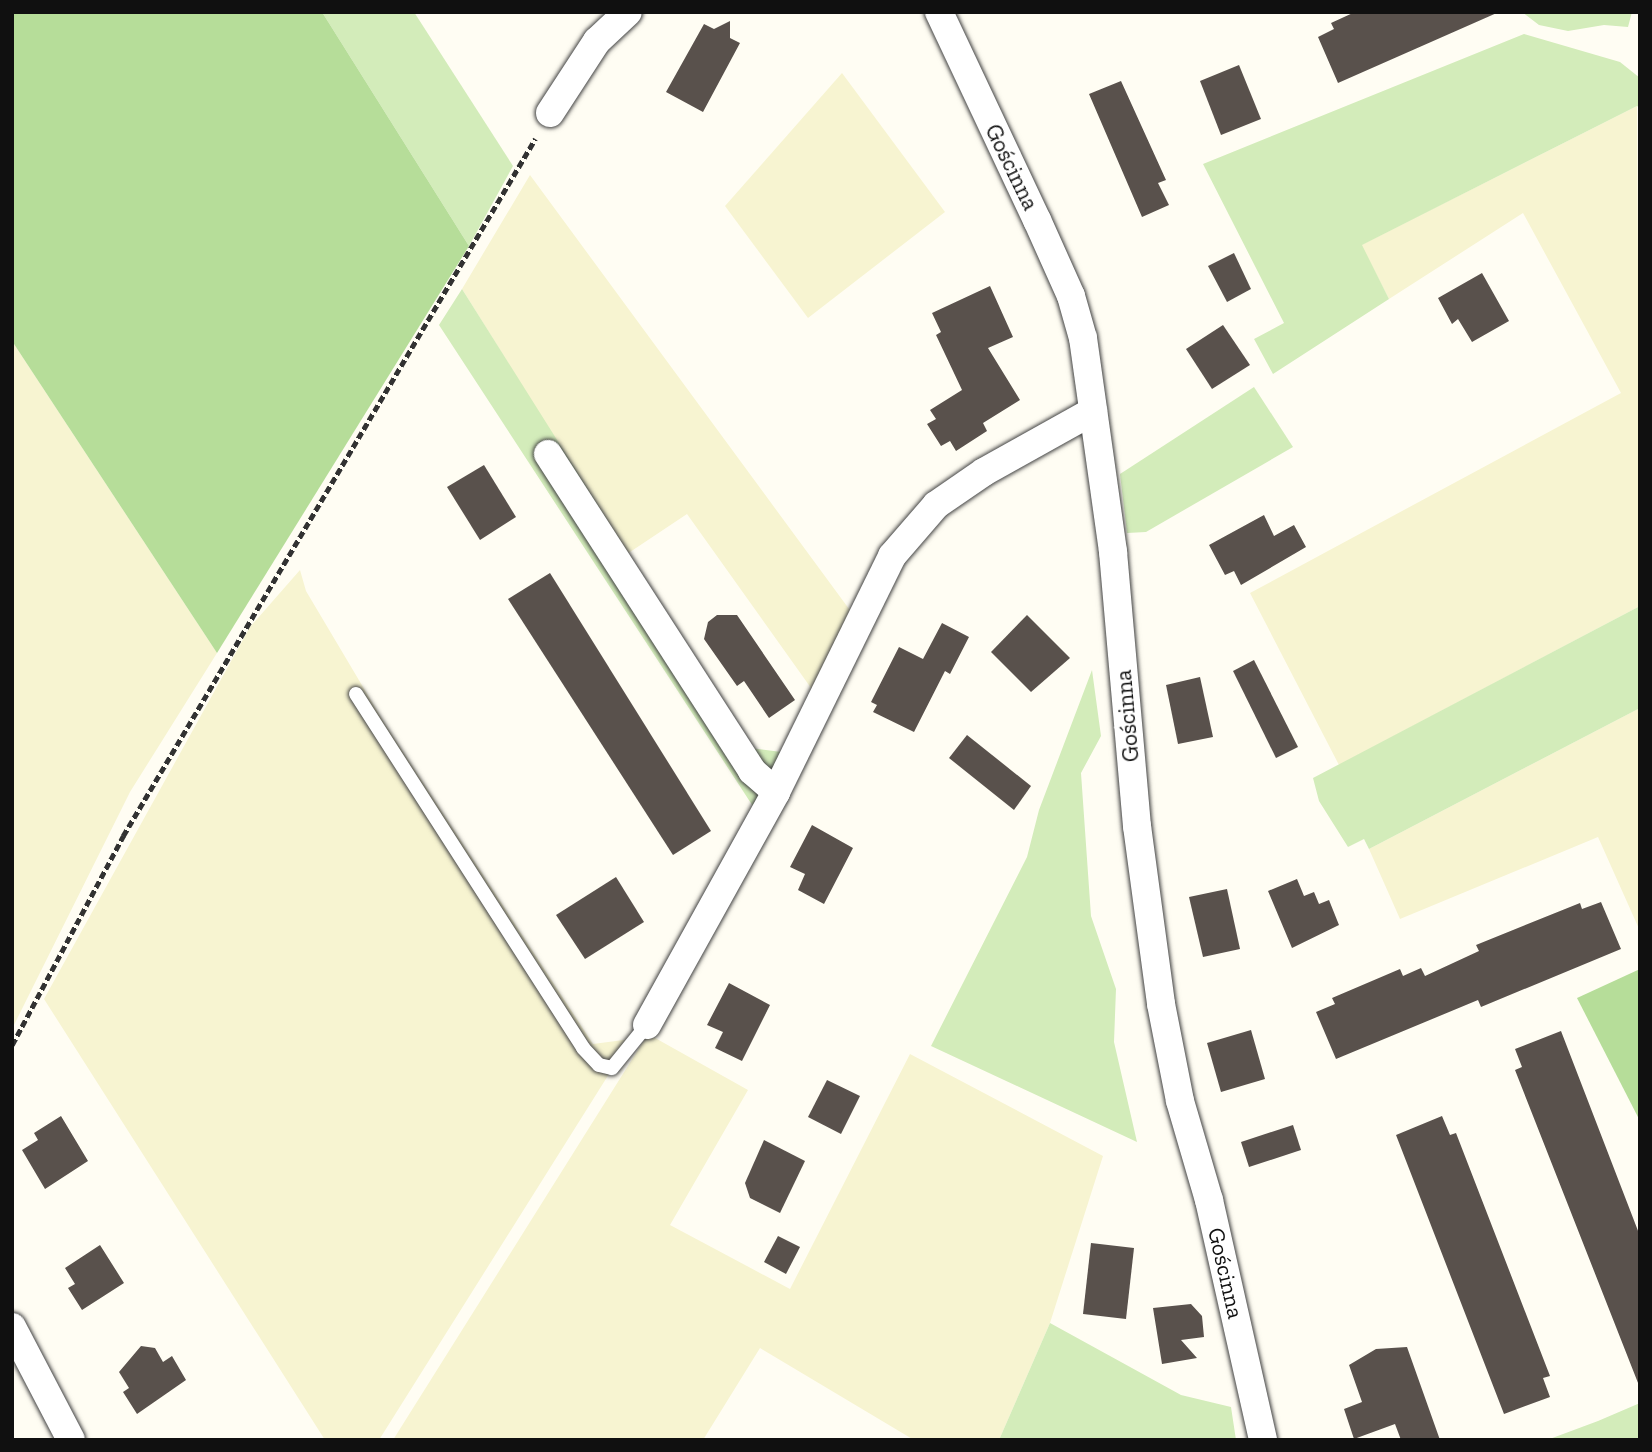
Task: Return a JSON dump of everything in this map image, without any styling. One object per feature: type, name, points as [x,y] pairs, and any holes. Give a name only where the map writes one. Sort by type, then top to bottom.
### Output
[{"type":"street","points":[[550,113],[597,41],[628,12]]},
{"type":"street","name":"Gościnna","points":[[939,12],[1071,296],[1083,338],[1112,552],[1137,826],[1161,1004],[1180,1101],[1209,1200],[1263,1440]]},
{"type":"street","points":[[647,1025],[776,792],[892,556],[936,505],[984,472],[1093,411]]},
{"type":"street","points":[[548,454],[752,771],[776,792]]},
{"type":"street","points":[[12,1327],[71,1440]]},
{"type":"lane","points":[[356,694],[583,1048],[598,1065],[612,1068],[647,1025]]},
{"type":"path","points":[[12,1045],[123,836],[396,380],[550,113]]},
{"type":"shaded area","points":[[842,73],[945,212],[808,318],[725,206]]},
{"type":"shaded area","points":[[1637,106],[1640,606],[1339,765],[1250,593],[1621,393],[1523,213],[1389,299],[1361,245]]},
{"type":"shaded area","points":[[530,175],[852,613],[816,695],[687,514],[627,554],[462,289]]},
{"type":"shaded area","points":[[12,341],[217,653],[130,792],[12,1029]]},
{"type":"shaded area","points":[[300,570],[306,591],[385,724],[593,1044],[631,1039],[379,1440],[325,1440],[44,999],[250,627]]},
{"type":"shaded area","points":[[1640,708],[1640,931],[1598,837],[1400,919],[1369,849]]},
{"type":"shaded area","points":[[648,1034],[748,1090],[670,1225],[790,1289],[910,1054],[1103,1156],[1050,1323],[999,1440],[914,1440],[760,1348],[703,1440],[393,1440]]},
{"type":"green space","points":[[12,12],[322,12],[469,246],[217,653],[12,341]]},
{"type":"green space","points":[[322,12],[414,12],[513,166],[469,246]]},
{"type":"green space","points":[[1522,12],[1632,12],[1628,27],[1604,25],[1568,31],[1539,25]]},
{"type":"green space","points":[[1524,34],[1620,62],[1640,78],[1640,108],[1637,106],[1362,245],[1389,299],[1273,374],[1254,339],[1284,323],[1203,164]]},
{"type":"green space","points":[[462,289],[751,748],[789,753],[758,814],[439,325]]},
{"type":"green space","points":[[1254,387],[1293,447],[1146,532],[1127,533],[1120,474]]},
{"type":"green space","points":[[1640,606],[1640,708],[1369,849],[1364,839],[1348,847],[1319,801],[1313,778]]},
{"type":"green space","points":[[1092,670],[1101,736],[1081,773],[1091,916],[1116,989],[1114,1042],[1137,1142],[931,1046],[1027,857],[1039,810]]},
{"type":"green space","points":[[1640,969],[1640,1121],[1577,998]]},
{"type":"green space","points":[[1050,1323],[1181,1395],[1231,1407],[1236,1440],[999,1440]]},
{"type":"green space","points":[[1640,1403],[1640,1440],[1547,1440],[1598,1421]]},
{"type":"building","points":[[1355,12],[1499,12],[1338,83],[1318,37],[1334,29],[1331,23]]},
{"type":"building","points":[[730,21],[730,38],[740,43],[703,112],[666,92],[704,24],[714,29]]},
{"type":"building","points":[[1239,65],[1261,119],[1221,135],[1200,81]]},
{"type":"building","points":[[1121,81],[1166,180],[1158,183],[1169,205],[1142,217],[1089,94]]},
{"type":"building","points":[[1234,253],[1251,289],[1227,302],[1208,266]]},
{"type":"building","points":[[1482,273],[1509,321],[1472,342],[1458,319],[1452,324],[1438,298]]},
{"type":"building","points":[[990,286],[1013,337],[988,348],[1020,400],[983,423],[987,431],[956,451],[950,441],[941,446],[927,424],[936,419],[930,410],[962,390],[936,335],[941,332],[932,313]]},
{"type":"building","points":[[1223,325],[1250,365],[1212,389],[1186,349]]},
{"type":"building","points":[[484,465],[516,517],[480,540],[447,487]]},
{"type":"building","points":[[1264,515],[1274,536],[1294,525],[1306,547],[1241,585],[1234,571],[1225,575],[1209,545]]},
{"type":"building","points":[[550,573],[711,831],[673,855],[508,599]]},
{"type":"building","points":[[717,615],[737,615],[795,700],[769,718],[744,681],[737,686],[704,639],[708,622]]},
{"type":"building","points":[[1027,615],[1070,658],[1031,692],[991,652]]},
{"type":"building","points":[[942,623],[969,637],[950,674],[945,671],[914,732],[873,712],[877,705],[871,702],[899,647],[923,659]]},
{"type":"building","points":[[1254,660],[1298,747],[1276,758],[1233,671]]},
{"type":"building","points":[[1200,677],[1213,737],[1178,744],[1166,685]]},
{"type":"building","points":[[967,735],[1031,786],[1014,810],[949,758]]},
{"type":"building","points":[[812,825],[853,848],[824,904],[798,890],[805,874],[790,867]]},
{"type":"building","points":[[616,877],[644,922],[585,959],[556,915]]},
{"type":"building","points":[[1297,879],[1304,896],[1314,892],[1319,904],[1329,900],[1339,925],[1292,948],[1268,891]]},
{"type":"building","points":[[1227,889],[1240,949],[1203,957],[1189,897]]},
{"type":"building","points":[[1601,902],[1621,949],[1481,1007],[1478,1000],[1336,1059],[1316,1012],[1335,1004],[1332,998],[1400,969],[1403,976],[1421,968],[1425,976],[1479,951],[1476,945],[1580,903],[1582,909]]},
{"type":"building","points":[[729,983],[770,1005],[742,1061],[715,1048],[723,1032],[707,1025]]},
{"type":"building","points":[[1251,1030],[1265,1079],[1221,1092],[1207,1043]]},
{"type":"building","points":[[1561,1031],[1640,1236],[1640,1388],[1515,1070],[1522,1067],[1515,1049]]},
{"type":"building","points":[[827,1080],[860,1096],[841,1134],[808,1117]]},
{"type":"building","points":[[61,1116],[88,1161],[45,1189],[22,1150],[38,1140],[34,1133]]},
{"type":"building","points":[[1442,1116],[1450,1135],[1456,1133],[1550,1376],[1543,1378],[1550,1397],[1504,1414],[1396,1135]]},
{"type":"building","points":[[1293,1125],[1301,1150],[1249,1167],[1241,1142]]},
{"type":"building","points":[[764,1140],[805,1161],[780,1213],[750,1198],[745,1183]]},
{"type":"building","points":[[778,1236],[800,1247],[786,1274],[764,1262]]},
{"type":"building","points":[[1091,1243],[1134,1248],[1126,1319],[1083,1314]]},
{"type":"building","points":[[100,1245],[124,1283],[82,1310],[68,1288],[75,1284],[65,1268]]},
{"type":"building","points":[[1191,1304],[1202,1316],[1204,1337],[1181,1340],[1197,1358],[1162,1364],[1153,1308]]},
{"type":"building","points":[[141,1346],[155,1348],[163,1362],[172,1356],[186,1380],[137,1414],[123,1392],[129,1388],[119,1372]]},
{"type":"building","points":[[1407,1347],[1440,1440],[1401,1440],[1395,1424],[1354,1439],[1344,1409],[1362,1402],[1349,1365],[1376,1349]]}]
